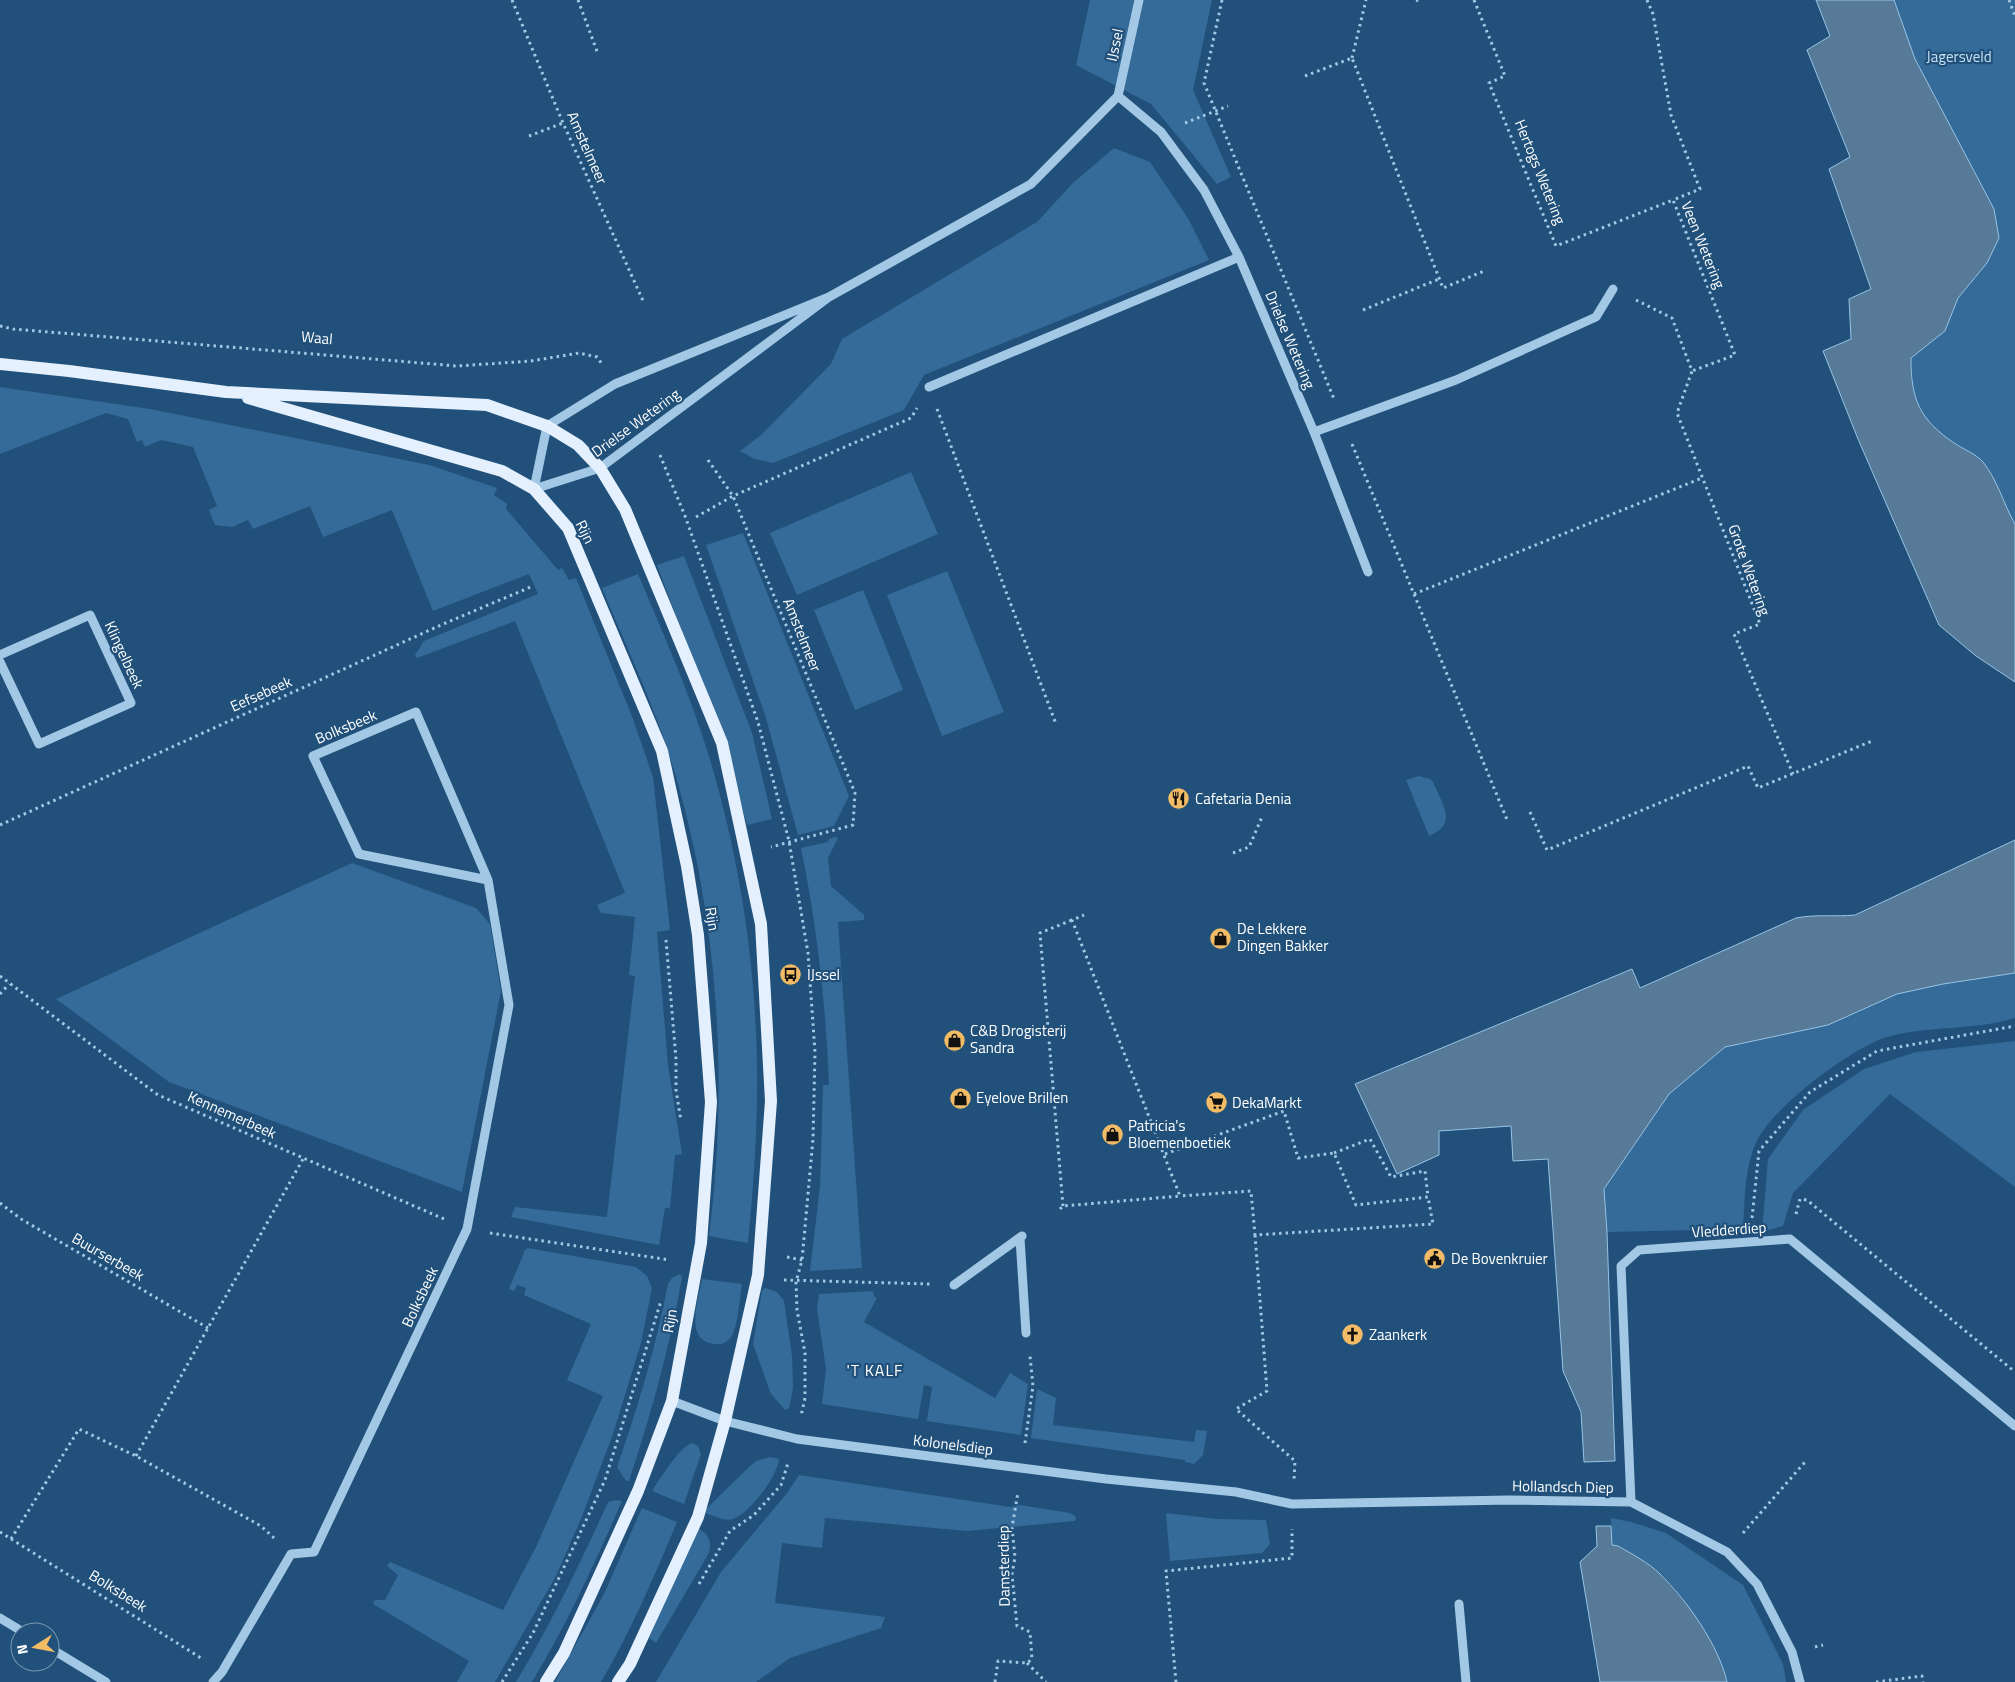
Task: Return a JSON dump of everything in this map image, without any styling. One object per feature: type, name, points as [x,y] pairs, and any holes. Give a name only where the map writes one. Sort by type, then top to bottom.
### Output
[{"type":"main road","points":[[0,364],[69,371],[226,392],[487,405],[547,426],[578,445],[600,468],[624,510],[722,743],[761,924],[771,1101],[758,1276],[725,1421],[698,1517],[630,1664],[618,1682]]},
{"type":"main road","name":"Rijn","points":[[226,392],[502,471],[534,489],[568,528],[662,751],[687,866],[698,935],[710,1102],[702,1243],[696,1265],[672,1401],[638,1491],[564,1653],[546,1682]]},
{"type":"street","name":"IJssel","points":[[1118,96],[1139,0]]},
{"type":"street","name":"Drielse Wetering","points":[[534,489],[600,468],[830,297],[1030,184],[1118,96],[1161,132],[1204,190],[1239,257],[1314,432],[1368,572]]},
{"type":"street","points":[[929,387],[1239,257]]},
{"type":"street","points":[[1314,432],[1456,380],[1596,317],[1613,289]]},
{"type":"street","name":"Drielse Wetering","points":[[547,426],[616,384],[830,297]]},
{"type":"street","points":[[534,489],[547,426]]},
{"type":"street","name":"Klingelbeek","points":[[0,655],[90,615],[131,703],[39,744],[0,662]]},
{"type":"street","name":"Bolksbeek","points":[[291,1554],[314,1552],[467,1230],[509,1005],[488,880],[416,712],[313,756],[359,854],[488,880]]},
{"type":"street","points":[[954,1285],[1022,1236],[1026,1333]]},
{"type":"street","name":"Vledderdiep","points":[[1631,1502],[1620,1266],[1639,1250],[1790,1239],[2015,1426]]},
{"type":"street","name":"Kolonelsdiep","points":[[672,1401],[725,1421],[797,1439],[1106,1479],[1236,1492]]},
{"type":"street","name":"Hollandsch Diep","points":[[1236,1492],[1292,1504],[1510,1500],[1631,1502],[1727,1552],[1757,1584],[1792,1652],[1800,1682]]},
{"type":"street","points":[[213,1682],[222,1672],[291,1554]]},
{"type":"street","points":[[1459,1604],[1466,1682]]},
{"type":"street","points":[[60,1654],[106,1682]]},
{"type":"path","name":"Amstelmeer","points":[[512,0],[563,123],[644,303]]},
{"type":"path","points":[[578,0],[598,54]]},
{"type":"path","points":[[1222,0],[1204,83],[1508,822]]},
{"type":"path","points":[[1366,0],[1352,58],[1443,288],[1484,271]]},
{"type":"path","name":"Hertogs Wetering","points":[[1474,0],[1505,76],[1489,83],[1556,246],[1673,200]]},
{"type":"path","name":"Veen Wetering","points":[[1647,0],[1653,14],[1671,115],[1700,189],[1673,200],[1735,355],[1692,371]]},
{"type":"path","points":[[2009,0],[2015,16]]},
{"type":"path","points":[[1306,76],[1352,58]]},
{"type":"path","points":[[1161,132],[1228,106]]},
{"type":"path","points":[[529,136],[563,123]]},
{"type":"path","points":[[1363,310],[1439,278]]},
{"type":"path","points":[[1613,289],[1672,318],[1692,371]]},
{"type":"path","name":"Waal","points":[[0,326],[14,330],[457,366],[531,362],[579,352],[598,357],[616,384]]},
{"type":"path","name":"Grote Wetering","points":[[1692,371],[1677,414],[1760,624],[1734,634],[1793,774]]},
{"type":"path","points":[[696,517],[733,496],[912,418],[929,387]]},
{"type":"path","points":[[929,387],[1056,724]]},
{"type":"path","name":"Amstelmeer","points":[[708,460],[733,496],[855,793],[852,826],[799,839]]},
{"type":"path","points":[[1414,594],[1702,478]]},
{"type":"path","name":"Eefsebeek","points":[[0,825],[441,624],[532,586]]},
{"type":"path","points":[[1530,812],[1547,850],[1748,766],[1758,788],[1872,741]]},
{"type":"path","points":[[1233,853],[1249,847],[1262,817]]},
{"type":"path","points":[[1084,915],[1040,932],[1061,1207],[1251,1191],[1267,1391],[1236,1409],[1295,1461],[1292,1504],[1292,1558],[1166,1571],[1176,1682]]},
{"type":"path","points":[[1072,920],[1180,1196]]},
{"type":"path","points":[[666,940],[676,1059]]},
{"type":"path","name":"Kennemerbeek","points":[[0,976],[158,1095],[467,1230],[696,1265]]},
{"type":"path","points":[[0,994],[9,984]]},
{"type":"path","points":[[1749,1242],[1759,1151],[1810,1092],[1877,1051],[2015,1026]]},
{"type":"path","points":[[1165,1154],[1284,1111],[1298,1158],[1334,1153],[1370,1140],[1391,1177],[1425,1171],[1433,1224],[1255,1235]]},
{"type":"path","points":[[1334,1153],[1356,1205],[1428,1197]]},
{"type":"path","points":[[136,1456],[303,1158]]},
{"type":"path","points":[[1800,1199],[1807,1200],[2015,1372]]},
{"type":"path","name":"Buurserbeek","points":[[0,1203],[20,1219],[208,1328]]},
{"type":"path","points":[[758,1276],[796,1282],[902,1283]]},
{"type":"path","points":[[502,1682],[533,1633],[605,1480],[661,1299]]},
{"type":"path","name":"Damsterdiep","points":[[1027,1664],[1032,1659],[1032,1645],[1030,1632],[1017,1626],[1012,1574],[1015,1557],[1012,1528],[1033,1386]]},
{"type":"path","points":[[11,1539],[79,1429],[136,1456],[261,1526],[291,1554]]},
{"type":"path","points":[[698,1517],[730,1531],[754,1515],[781,1485],[789,1459]]},
{"type":"path","points":[[1727,1552],[1804,1462]]},
{"type":"path","points":[[605,1480],[638,1491]]},
{"type":"path","name":"Bolksbeek","points":[[0,1532],[222,1672]]},
{"type":"path","points":[[995,1682],[998,1661],[1027,1664],[1046,1682]]},
{"type":"path","points":[[1876,1682],[1922,1676],[1923,1682]]},
{"type":"green space","points":[[1090,0],[1212,0],[1193,90],[1231,177],[1217,184],[1151,104],[1076,65]]},
{"type":"green space","name":"Jagersveld","points":[[1881,0],[2015,0],[2015,540],[1918,451],[1911,358],[1945,331],[1958,298],[1986,264]]},
{"type":"green space","points":[[1114,148],[1150,162],[1189,220],[1209,260],[924,375],[904,410],[773,463],[755,459],[740,451],[760,436],[831,364],[842,339],[1037,222],[1073,183]]},
{"type":"green space","points":[[0,387],[150,409],[429,465],[497,488],[494,495],[507,504],[506,509],[558,570],[562,568],[569,580],[576,578],[633,719],[653,777],[670,930],[657,932],[668,1065],[682,1154],[675,1155],[670,1208],[665,1208],[659,1245],[511,1217],[515,1207],[607,1217],[635,976],[629,975],[635,917],[601,913],[597,905],[625,893],[515,621],[417,658],[415,655],[424,641],[538,594],[529,574],[433,611],[392,510],[323,537],[310,506],[253,529],[248,520],[232,527],[215,525],[209,510],[217,506],[193,447],[161,440],[145,447],[142,440],[137,442],[128,419],[106,413],[0,454]]},
{"type":"green space","points":[[911,472],[938,534],[797,595],[770,533]]},
{"type":"green space","points":[[743,533],[849,796],[834,826],[798,835],[766,718],[706,545]]},
{"type":"green space","points":[[684,556],[752,733],[772,819],[747,825],[721,735],[657,565]]},
{"type":"green space","points":[[947,571],[1004,712],[942,736],[887,595]]},
{"type":"green space","points":[[638,574],[701,730],[730,835],[745,919],[751,961],[757,1046],[756,1127],[748,1243],[709,1236],[715,1175],[718,1113],[718,1050],[714,986],[697,862],[683,801],[665,742],[643,684],[602,588]]},
{"type":"green space","points":[[863,590],[903,690],[855,710],[814,610]]},
{"type":"green space","points":[[1419,776],[1430,779],[1433,782],[1446,813],[1444,826],[1429,836],[1406,780]]},
{"type":"green space","points":[[838,838],[828,858],[831,886],[864,915],[864,920],[838,922],[862,1268],[810,1271],[820,1186],[823,1085],[829,1085],[826,1025],[820,966],[801,848],[828,842],[829,839]]},
{"type":"green space","points":[[352,863],[476,908],[490,924],[501,991],[462,1192],[169,1082],[56,999]]},
{"type":"green space","points":[[2015,973],[2015,1018],[1984,1025],[1903,1033],[1872,1043],[1834,1066],[1778,1113],[1764,1129],[1752,1153],[1746,1185],[1743,1229],[1607,1232],[1604,1189],[1669,1094],[1725,1047],[1828,1025],[1897,994],[1943,984]]},
{"type":"green space","points":[[2015,1041],[2015,1187],[1890,1094],[1793,1193],[1783,1226],[1762,1232],[1768,1159],[1803,1110],[1864,1069],[1916,1052]]},
{"type":"green space","points":[[528,1248],[636,1267],[647,1276],[652,1288],[641,1343],[613,1434],[583,1514],[556,1576],[495,1682],[457,1682],[469,1661],[373,1604],[375,1600],[385,1600],[398,1575],[387,1566],[390,1562],[503,1610],[536,1547],[603,1396],[567,1380],[591,1324],[524,1295],[526,1288],[517,1285],[514,1291],[509,1289],[525,1250]]},
{"type":"green space","points":[[680,1274],[682,1277],[672,1329],[659,1380],[629,1481],[626,1481],[617,1467],[646,1377],[668,1284],[672,1278]]},
{"type":"green space","points":[[702,1279],[742,1284],[735,1326],[731,1337],[724,1343],[714,1344],[704,1341],[696,1327],[696,1307]]},
{"type":"green space","points":[[765,1288],[777,1292],[784,1301],[792,1356],[793,1388],[789,1408],[785,1410],[771,1394],[753,1344],[762,1290]]},
{"type":"green space","points":[[873,1291],[874,1296],[877,1298],[864,1322],[995,1398],[1010,1373],[1028,1384],[1021,1435],[927,1421],[932,1387],[924,1385],[918,1419],[822,1404],[826,1369],[817,1309],[819,1294]]},
{"type":"green space","points":[[1037,1389],[1056,1398],[1053,1425],[1194,1442],[1196,1430],[1207,1431],[1203,1455],[1194,1464],[1185,1462],[1185,1460],[1031,1438]]},
{"type":"green space","points":[[692,1443],[698,1446],[701,1454],[684,1504],[654,1492],[653,1489],[671,1463],[682,1450]]},
{"type":"green space","points":[[770,1457],[779,1459],[774,1475],[762,1494],[740,1516],[729,1520],[703,1512],[756,1461]]},
{"type":"green space","points":[[799,1475],[1010,1507],[1020,1505],[1070,1513],[1076,1517],[1075,1521],[967,1531],[825,1518],[822,1548],[782,1543],[775,1603],[885,1617],[881,1628],[790,1658],[756,1682],[656,1682],[721,1572],[787,1493]]},
{"type":"green space","points":[[622,1501],[591,1570],[557,1638],[532,1682],[516,1682],[565,1594],[608,1502]]},
{"type":"green space","points":[[642,1508],[677,1522],[651,1583],[622,1643],[601,1682],[555,1682],[604,1594]]},
{"type":"green space","points":[[1166,1513],[1217,1519],[1266,1520],[1270,1544],[1262,1553],[1170,1561]]},
{"type":"green space","points":[[1611,1518],[1666,1533],[1743,1585],[1783,1664],[1786,1682],[1727,1682],[1709,1639],[1689,1607],[1668,1580],[1641,1561],[1612,1545]]},
{"type":"green space","points":[[697,1528],[709,1538],[709,1553],[656,1643],[649,1638]]},
{"type":"shaded area","points":[[1816,0],[1894,0],[1915,59],[1994,209],[1999,238],[1987,263],[1958,298],[1945,331],[1911,358],[1911,372],[1915,397],[1925,416],[1942,434],[1977,456],[1983,462],[1993,477],[2015,524],[2015,682],[1976,656],[1939,625],[1858,439],[1823,351],[1851,339],[1849,299],[1871,289],[1829,169],[1850,157],[1807,50],[1830,36]]},
{"type":"shaded area","points":[[2015,840],[2015,973],[1943,984],[1897,994],[1828,1025],[1725,1047],[1669,1094],[1604,1189],[1615,1461],[1584,1462],[1581,1412],[1563,1371],[1548,1159],[1513,1161],[1511,1126],[1439,1131],[1439,1155],[1397,1174],[1355,1084],[1632,969],[1640,988],[1796,918],[1855,915]]},
{"type":"shaded area","points":[[1596,1526],[1611,1526],[1612,1545],[1618,1546],[1651,1566],[1681,1597],[1701,1624],[1717,1654],[1727,1682],[1600,1682],[1580,1562],[1597,1546]]},
{"type":"place","name":"Cafetaria Denia","points":[[1179,799]]},
{"type":"place","name":"De Lekkere Dingen Bakker","points":[[1221,938]]},
{"type":"place","name":"IJssel","points":[[791,975]]},
{"type":"place","name":"C&B Drogisterij Sandra","points":[[954,1040]]},
{"type":"place","name":"Eyelove Brillen","points":[[960,1098]]},
{"type":"place","name":"DekaMarkt","points":[[1216,1103]]},
{"type":"place","name":"Patricia's Bloemenboetiek","points":[[1112,1135]]},
{"type":"place","name":"De Bovenkruier","points":[[1435,1259]]},
{"type":"place","name":"Zaankerk","points":[[1353,1335]]},
{"type":"district","name":"'T KALF","points":[[875,1370]]}]
